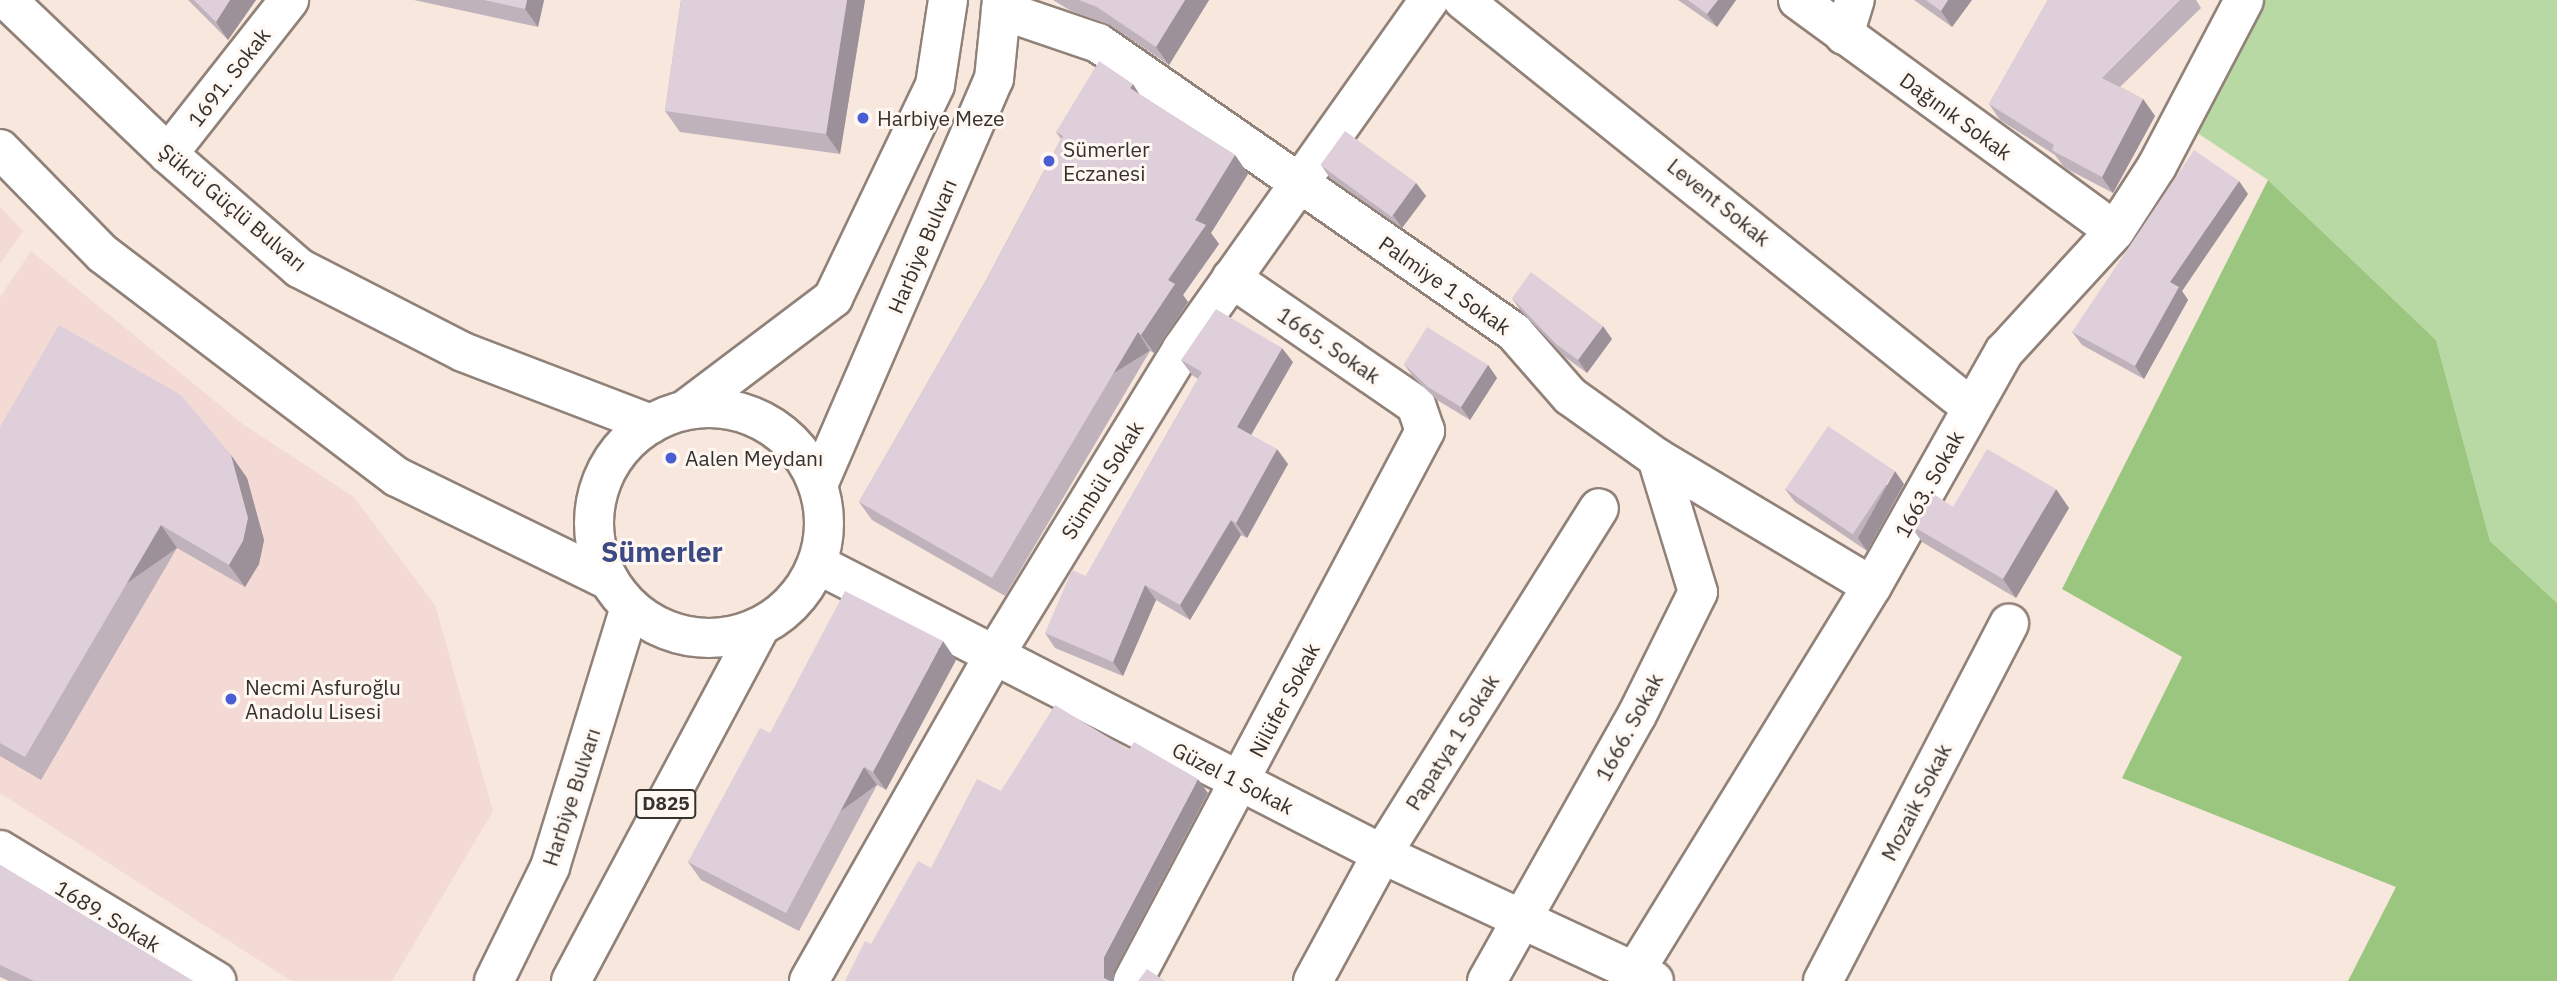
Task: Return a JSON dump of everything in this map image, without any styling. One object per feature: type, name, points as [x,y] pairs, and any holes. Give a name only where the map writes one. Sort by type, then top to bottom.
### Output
[{"type":"street","name":"Şükrü Güçlü Bulvarı","points":[[7,0],[168,154],[299,268],[463,352],[668,417]]},
{"type":"street","name":"1691. Sokak","points":[[168,154],[289,0]]},
{"type":"street","points":[[619,593],[596,546],[597,498],[604,475],[623,446],[833,299],[935,85],[948,0]]},
{"type":"street","name":"Sümbül Sokak","points":[[809,981],[994,656],[1231,278],[1296,182],[1429,0]]},
{"type":"street","name":"Levent Sokak","points":[[1463,0],[1972,408]]},
{"type":"street","name":"Dağınık Sokak","points":[[1798,0],[1850,18],[2115,231]]},
{"type":"street","name":"1663. Sokak","points":[[1639,978],[1872,586],[2004,352],[2115,231],[2157,166],[2244,0]]},
{"type":"street","name":"Palmiye 1 Sokak","points":[[1002,5],[1098,43],[1514,332],[1570,396],[1657,458],[1872,586]]},
{"type":"street","name":"Harbiye Bulvarı","points":[[818,485],[994,79],[1002,5]]},
{"type":"street","points":[[0,149],[103,254],[397,477],[619,593],[659,626],[692,636],[727,636],[760,626],[797,596],[817,564],[824,511],[818,485],[803,456],[780,432],[751,416],[718,408],[668,417]]},
{"type":"street","name":"1665. Sokak","points":[[1231,278],[1416,405],[1424,416]]},
{"type":"street","name":"Nilüfer Sokak","points":[[1133,981],[1241,782],[1425,430],[1424,416]]},
{"type":"street","name":"1666. Sokak","points":[[1487,981],[1637,715],[1698,592],[1657,458]]},
{"type":"street","name":"Papatya 1 Sokak","points":[[1313,981],[1382,854],[1599,508]]},
{"type":"street","name":"Güzel 1 Sokak","points":[[817,564],[1382,854],[1639,978]]},
{"type":"street","name":"Harbiye Bulvarı","points":[[494,981],[550,867],[619,593]]},
{"type":"street","name":"Mozaik Sokak","points":[[1823,981],[2009,623]]},
{"type":"street","name":"D825","points":[[571,981],[760,626]]},
{"type":"street","name":"1689. Sokak","points":[[0,850],[216,981]]},
{"type":"shaded area","points":[[0,207],[23,231],[0,264]]},
{"type":"shaded area","name":"Necmi Asfuroğlu Anadolu Lisesi","points":[[31,251],[244,425],[354,497],[435,605],[493,811],[392,981],[291,981],[0,793],[0,297]]},
{"type":"green space","points":[[2264,0],[2557,0],[2557,603],[2490,541],[2436,340],[2268,180],[2196,132]]},
{"type":"green space","points":[[2268,180],[2436,340],[2490,541],[2557,603],[2557,981],[2348,981],[2396,887],[2122,778],[2182,657],[2062,589]]},
{"type":"building","points":[[194,0],[230,0],[216,22]]},
{"type":"building","points":[[484,0],[527,0],[525,9]]},
{"type":"building","points":[[681,0],[847,0],[826,134],[665,111]]},
{"type":"building","points":[[1079,0],[1185,0],[1156,47],[1097,7]]},
{"type":"building","points":[[1688,0],[1718,0],[1707,14]]},
{"type":"building","points":[[1926,0],[1948,0],[1941,11]]},
{"type":"building","points":[[2048,0],[2180,0],[2102,78],[2143,99],[2102,177],[2052,150],[2054,145],[1989,104]]},
{"type":"building","points":[[1099,61],[1133,84],[1130,88],[1235,155],[1195,220],[1206,225],[1168,280],[1175,284],[1141,335],[1138,332],[992,578],[859,502],[985,282],[1063,136],[1056,132]]},
{"type":"building","points":[[1345,131],[1416,183],[1392,217],[1320,165]]},
{"type":"building","points":[[2194,150],[2239,181],[2170,282],[2179,287],[2135,366],[2072,332]]},
{"type":"building","points":[[1531,272],[1603,326],[1578,360],[1556,344],[1512,298]]},
{"type":"building","points":[[1216,309],[1282,348],[1237,427],[1277,449],[1236,523],[1231,520],[1180,605],[1145,585],[1113,662],[1045,633],[1072,570],[1086,576],[1202,372],[1181,360]]},
{"type":"building","points":[[59,325],[181,395],[231,455],[248,518],[243,541],[229,565],[161,525],[25,757],[0,743],[0,427]]},
{"type":"building","points":[[1427,327],[1488,365],[1461,407],[1428,387],[1404,364]]},
{"type":"building","points":[[1828,426],[1895,471],[1853,534],[1786,489]]},
{"type":"building","points":[[1987,449],[2056,489],[2003,579],[1909,524],[1928,490],[1953,507]]},
{"type":"building","points":[[845,591],[943,641],[873,772],[864,767],[786,913],[688,862],[760,728],[770,733]]},
{"type":"building","points":[[1055,705],[1129,750],[1134,742],[1198,779],[1104,957],[1104,978],[1110,981],[845,981],[865,941],[871,944],[918,861],[931,868],[977,779],[1001,791]]},
{"type":"building","points":[[0,865],[193,981],[34,981],[0,965]]},
{"type":"building","points":[[1147,969],[1165,981],[1138,981]]},
{"type":"place","name":"Harbiye Meze","points":[[863,118]]},
{"type":"place","name":"Sümerler Eczanesi","points":[[1049,161]]},
{"type":"place","name":"Aalen Meydanı","points":[[671,458]]},
{"type":"place","name":"Necmi Asfuroğlu Anadolu Lisesi","points":[[231,699]]},
{"type":"district","name":"Sümerler","points":[[662,552]]}]
